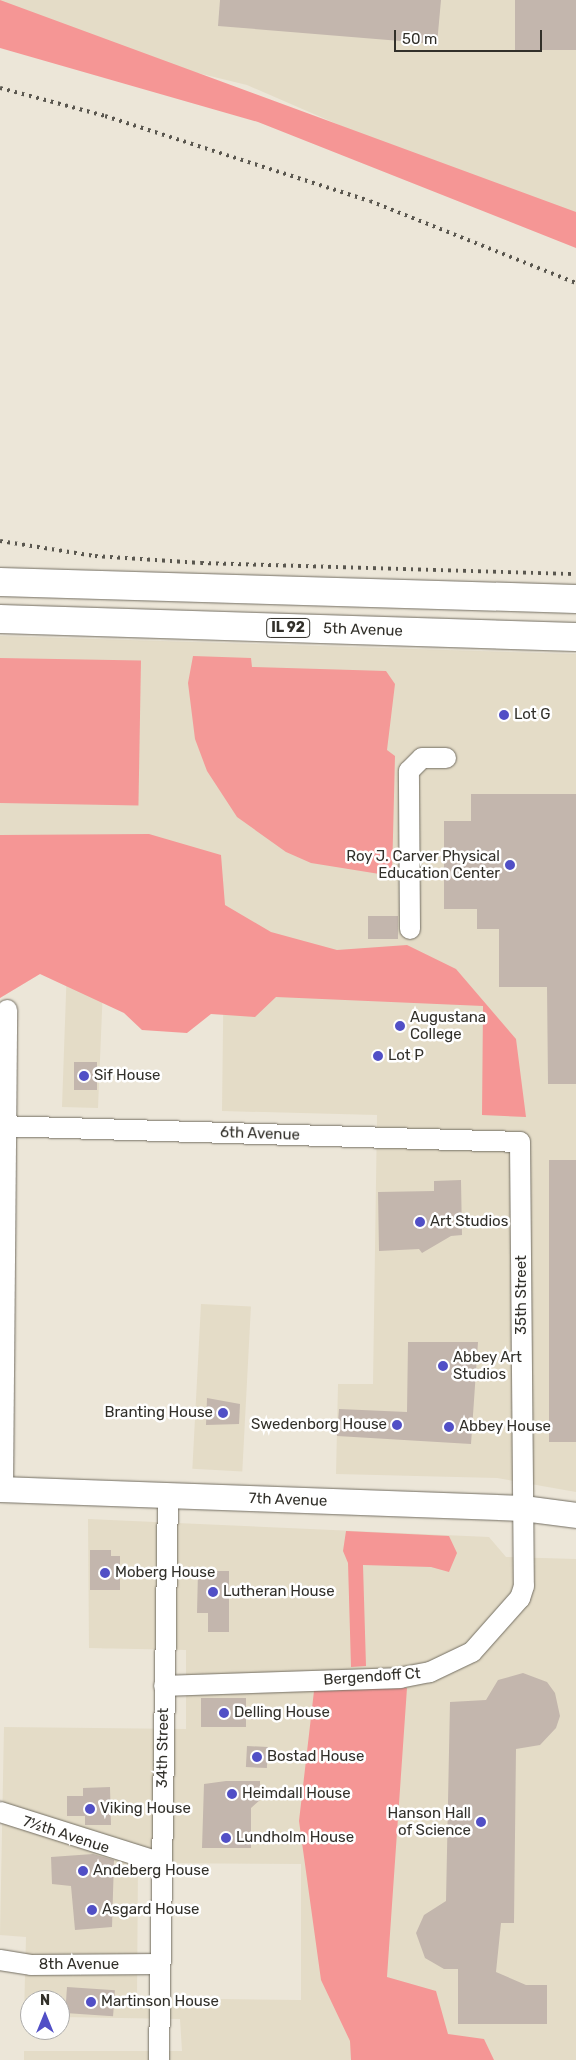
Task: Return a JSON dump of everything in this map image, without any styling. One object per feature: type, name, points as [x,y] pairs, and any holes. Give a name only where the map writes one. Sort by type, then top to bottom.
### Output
[{"type":"main road","points":[[0,582],[576,599]]},
{"type":"main road","name":"5th Avenue","points":[[0,619],[576,637]]},
{"type":"street","points":[[410,929],[409,771],[422,758],[446,758]]},
{"type":"street","points":[[1,1489],[4,1126],[7,1010]]},
{"type":"street","name":"6th Avenue","points":[[4,1126],[520,1142]]},
{"type":"street","name":"35th Street","points":[[520,1142],[523,1508]]},
{"type":"street","name":"7th Avenue","points":[[1,1489],[523,1508],[576,1514]]},
{"type":"street","name":"34th Street","points":[[159,2060],[159,1964],[168,1496]]},
{"type":"street","name":"Bergendoff Ct","points":[[164,1686],[400,1678],[452,1664],[495,1630],[520,1598],[523,1508]]},
{"type":"street","name":"7½th Avenue","points":[[0,1812],[162,1863]]},
{"type":"street","name":"8th Avenue","points":[[0,1960],[31,1965],[159,1964]]},
{"type":"shaded area","points":[[0,0],[576,0],[576,228],[247,85],[41,35]]},
{"type":"shaded area","points":[[0,0],[576,212],[576,248],[258,122],[0,48]]},
{"type":"shaded area","name":"Augustana College","points":[[0,636],[576,654],[576,1492],[497,1478],[336,1474],[338,1384],[373,1384],[377,1115],[222,1111],[224,945],[105,939],[98,1108],[62,1107],[68,937],[0,935]]},
{"type":"shaded area","points":[[193,656],[251,658],[252,667],[386,671],[395,684],[387,750],[395,756],[392,876],[311,863],[286,852],[237,817],[207,771],[195,739],[188,683]]},
{"type":"shaded area","points":[[0,658],[141,660],[138,805],[0,803]]},
{"type":"shaded area","points":[[149,834],[221,855],[225,905],[271,932],[337,950],[407,945],[456,969],[516,1039],[526,1117],[482,1115],[483,1006],[276,997],[255,1017],[211,1014],[187,1033],[142,1030],[124,1013],[40,974],[0,998],[0,835]]},
{"type":"shaded area","points":[[201,1304],[251,1307],[242,1471],[192,1469]]},
{"type":"shaded area","points":[[88,1519],[489,1537],[506,1557],[576,1559],[576,2060],[24,2060],[24,2051],[182,2051],[180,2019],[70,2017],[70,1990],[25,1990],[26,1937],[0,1935],[4,1727],[186,1729],[186,1650],[89,1648]],"holes":[[[138,1863],[301,1864],[301,2000],[137,1998]]]},
{"type":"shaded area","points":[[346,1531],[449,1536],[457,1553],[449,1572],[431,1567],[363,1565],[366,1666],[351,1667],[348,1563],[343,1551]]},
{"type":"shaded area","points":[[407,1688],[387,1977],[436,1991],[448,2034],[484,2039],[494,2060],[351,2060],[350,2041],[321,1980],[299,1821],[314,1691]]},
{"type":"building","points":[[220,0],[441,0],[437,44],[218,26]]},
{"type":"building","points":[[515,0],[576,0],[576,50],[515,50]]},
{"type":"building","name":"Roy J. Carver Physical Education Center","points":[[471,794],[576,794],[576,1084],[548,1084],[547,987],[499,987],[499,929],[477,929],[477,909],[444,909],[444,821],[471,821]]},
{"type":"building","points":[[368,916],[398,916],[398,939],[368,939]]},
{"type":"building","name":"Sif House","points":[[74,1062],[97,1062],[97,1090],[74,1090]]},
{"type":"building","points":[[549,1160],[576,1160],[576,1442],[549,1442]]},
{"type":"building","name":"Art Studios","points":[[461,1180],[462,1235],[451,1236],[422,1253],[419,1249],[379,1251],[378,1192],[434,1191],[434,1181]]},
{"type":"building","points":[[408,1342],[478,1342],[471,1444],[337,1436],[339,1409],[407,1412]]},
{"type":"building","name":"Branting House","points":[[207,1398],[240,1404],[239,1424],[206,1425]]},
{"type":"building","name":"Moberg House","points":[[90,1550],[111,1550],[111,1556],[120,1556],[120,1590],[90,1590]]},
{"type":"building","name":"Lutheran House","points":[[198,1571],[229,1571],[229,1632],[208,1632],[208,1613],[197,1613]]},
{"type":"building","name":"Hanson Hall of Science","points":[[523,1673],[547,1682],[555,1693],[560,1716],[556,1728],[540,1745],[516,1749],[514,1923],[501,1923],[496,1972],[526,1985],[547,1985],[547,2024],[458,2024],[458,1969],[444,1969],[425,1958],[416,1933],[424,1915],[446,1901],[450,1702],[486,1700],[498,1680]]},
{"type":"building","name":"Delling House","points":[[201,1698],[246,1698],[246,1727],[201,1727]]},
{"type":"building","name":"Bostad House","points":[[247,1746],[268,1747],[267,1768],[246,1767]]},
{"type":"building","points":[[226,1781],[260,1781],[260,1800],[251,1808],[251,1848],[202,1848],[204,1784]]},
{"type":"building","name":"Viking House","points":[[110,1787],[111,1825],[85,1825],[85,1816],[67,1816],[67,1796],[83,1796],[83,1788]]},
{"type":"building","points":[[93,1854],[114,1860],[112,1927],[75,1930],[71,1886],[52,1884],[51,1857]]},
{"type":"building","name":"Martinson House","points":[[67,1987],[115,1990],[113,2016],[70,2013],[70,1990],[67,1990]]},
{"type":"railway","points":[[0,88],[105,116],[370,201],[576,283]]},
{"type":"railway","points":[[0,541],[95,556],[201,563],[576,574]]},
{"type":"place","name":"Lot G","points":[[504,715]]},
{"type":"place","name":"Roy J. Carver Physical Education Center","points":[[510,865]]},
{"type":"place","name":"Augustana College","points":[[400,1026]]},
{"type":"place","name":"Lot P","points":[[378,1056]]},
{"type":"place","name":"Sif House","points":[[84,1076]]},
{"type":"place","name":"Art Studios","points":[[420,1222]]},
{"type":"place","name":"Abbey Art Studios","points":[[443,1366]]},
{"type":"place","name":"Branting House","points":[[223,1413]]},
{"type":"place","name":"Swedenborg House","points":[[397,1425]]},
{"type":"place","name":"Abbey House","points":[[449,1427]]},
{"type":"place","name":"Moberg House","points":[[105,1573]]},
{"type":"place","name":"Lutheran House","points":[[213,1592]]},
{"type":"place","name":"Delling House","points":[[224,1713]]},
{"type":"place","name":"Bostad House","points":[[257,1757]]},
{"type":"place","name":"Heimdall House","points":[[232,1794]]},
{"type":"place","name":"Viking House","points":[[90,1809]]},
{"type":"place","name":"Hanson Hall of Science","points":[[481,1822]]},
{"type":"place","name":"Lundholm House","points":[[226,1838]]},
{"type":"place","name":"Andeberg House","points":[[83,1871]]},
{"type":"place","name":"Asgard House","points":[[92,1910]]},
{"type":"place","name":"Martinson House","points":[[91,2002]]}]
